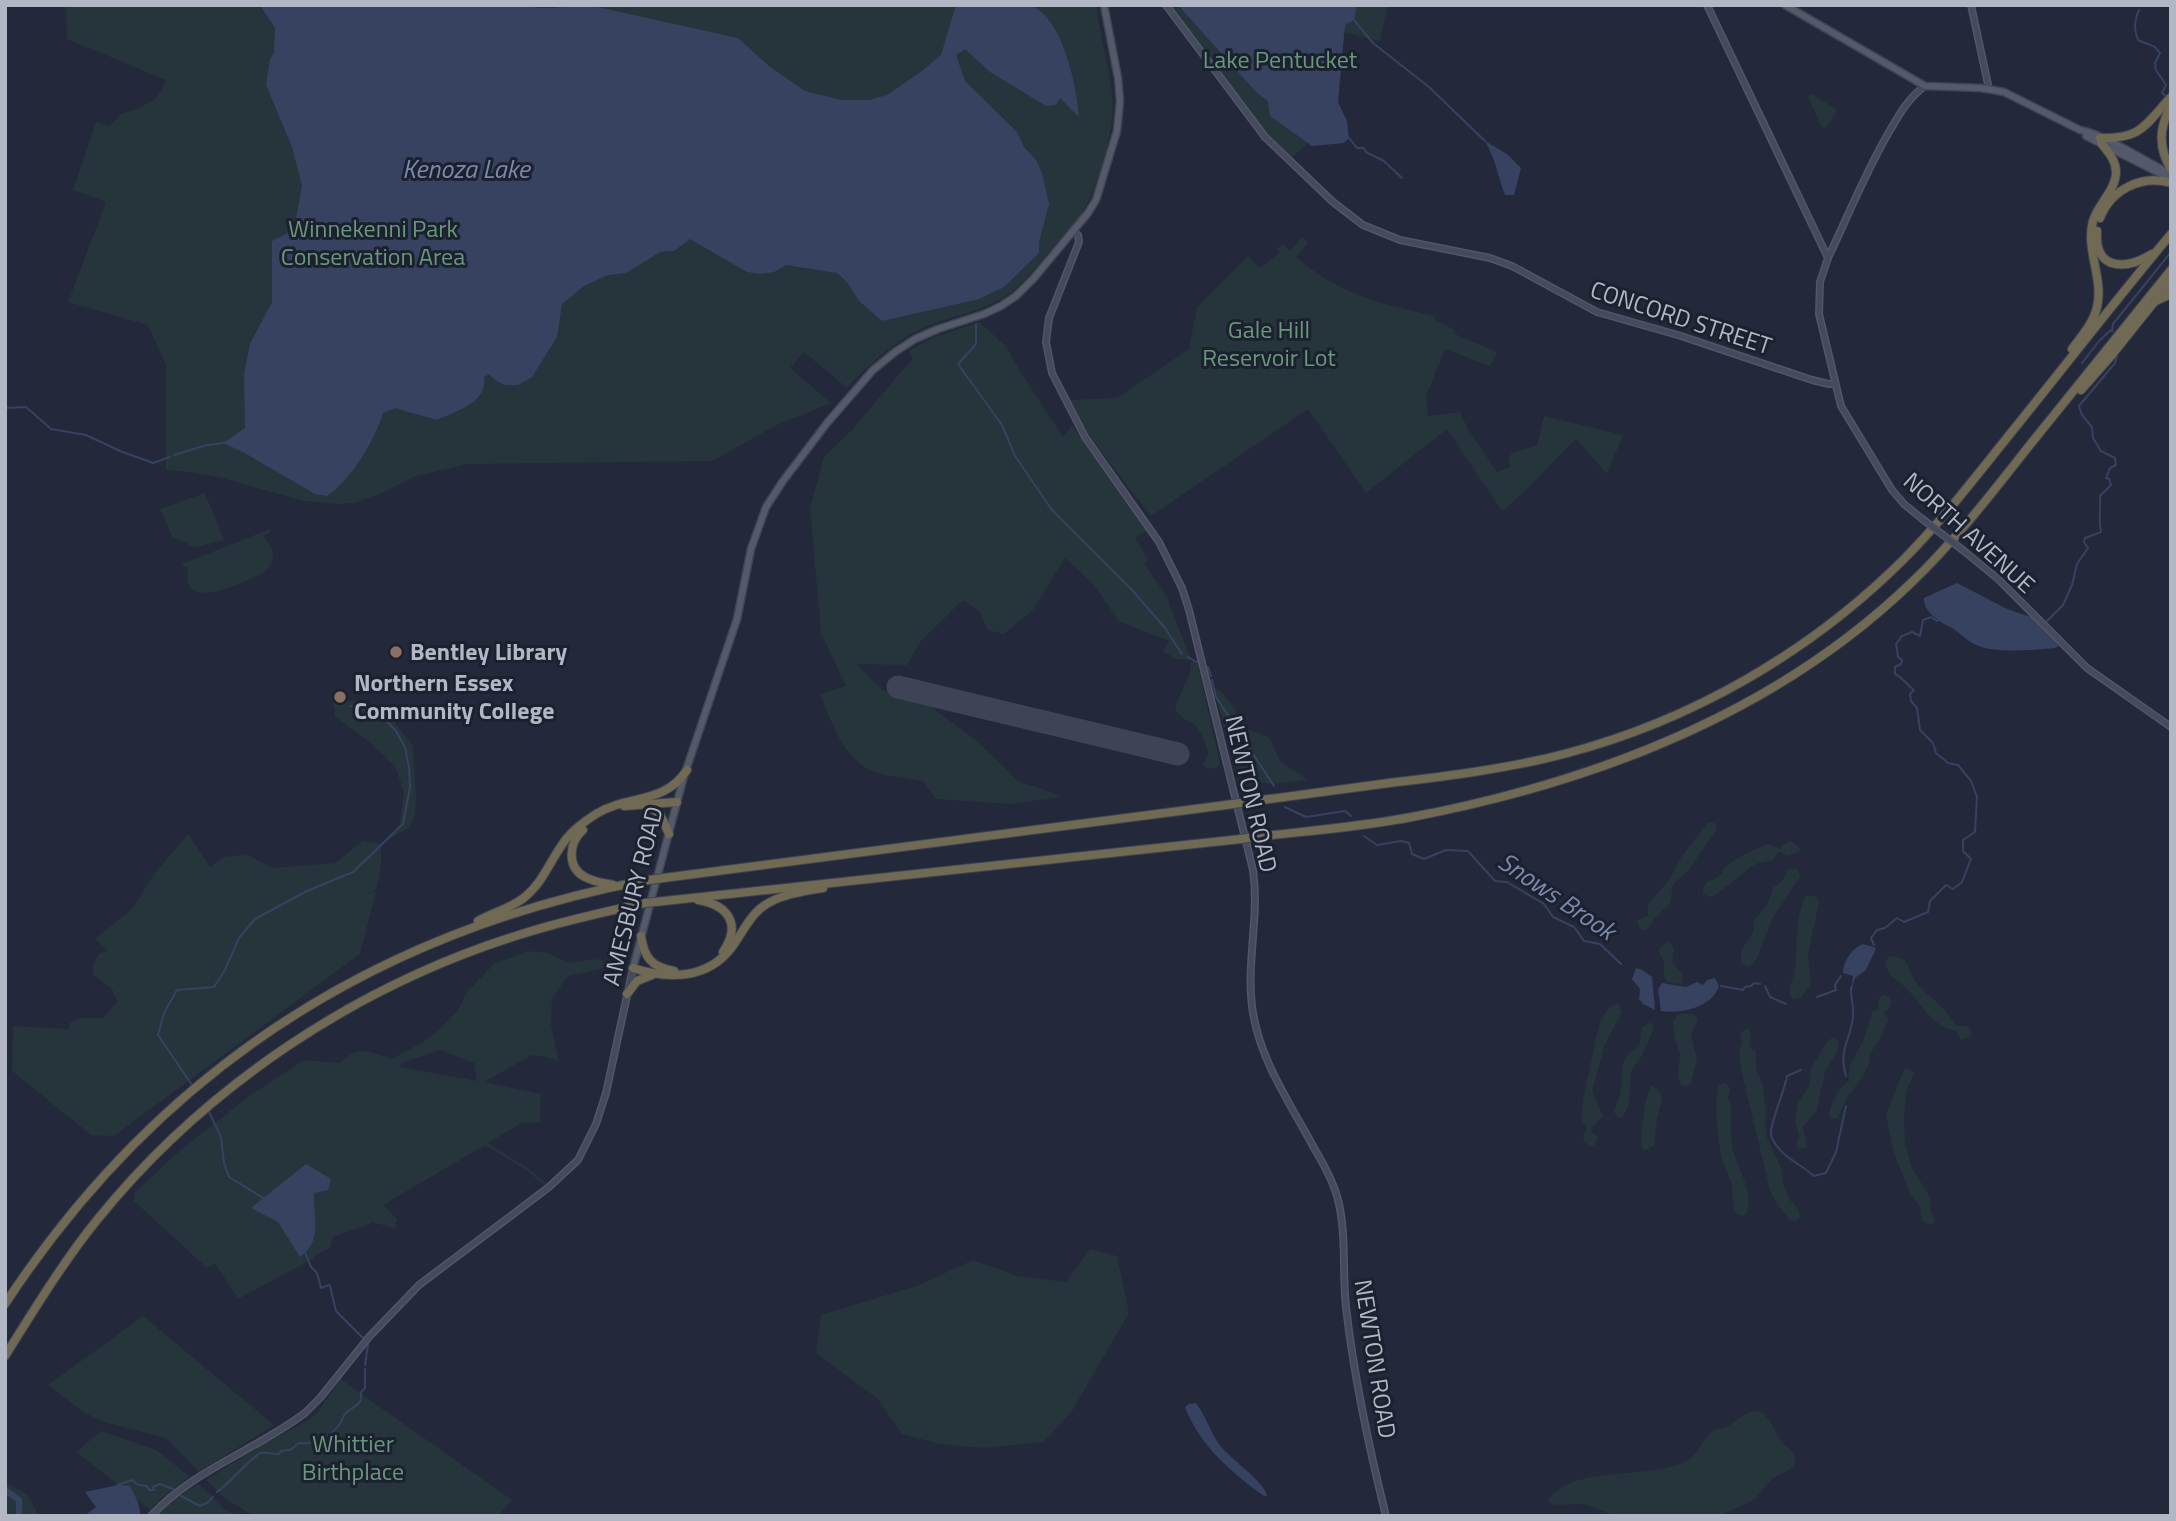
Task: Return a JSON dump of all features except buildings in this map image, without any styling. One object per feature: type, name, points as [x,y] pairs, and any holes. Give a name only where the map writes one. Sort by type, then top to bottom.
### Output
[{"type":"highway","points":[[2038,400],[2097,310],[2099,296],[2091,245],[2092,222],[2113,184],[2116,169],[2101,141],[2131,135],[2150,120],[2171,97]]},
{"type":"highway","points":[[2171,106],[2163,122],[2161,139],[2164,157],[2171,169]]},
{"type":"highway","points":[[2157,250],[2130,265],[2114,264],[2107,260],[2098,246],[2097,226],[2106,204],[2121,190],[2134,183],[2171,179]]},
{"type":"highway","points":[[454,934],[528,908],[642,881],[1467,774],[1525,763],[1612,740],[1661,721],[1749,677],[1793,650],[1836,620],[1905,559],[2038,400],[2171,234]]},
{"type":"highway","points":[[5,1356],[74,1251],[128,1183],[177,1133],[209,1105],[290,1045],[369,997],[458,956],[556,924],[645,903],[1334,829],[1410,818],[1514,794],[1592,771],[1642,752],[1750,703],[1845,640],[1910,584],[1958,534],[2171,270]]},
{"type":"highway","points":[[2042,430],[2111,356],[2171,281]]},
{"type":"highway","points":[[2153,303],[2171,294]]},
{"type":"highway","points":[[5,1304],[45,1247],[87,1195],[144,1134],[250,1045],[320,999],[381,966],[454,934],[525,897],[537,885],[567,838],[582,824],[612,806],[675,786],[687,770]]},
{"type":"highway","points":[[650,796],[678,799]]},
{"type":"highway","points":[[617,886],[583,877],[576,869],[572,858],[576,836],[607,813],[626,806],[678,799]]},
{"type":"highway","points":[[645,804],[660,814],[669,834]]},
{"type":"highway","points":[[627,994],[637,981],[655,975],[696,974],[717,964],[734,945],[753,915],[778,898],[902,875]]},
{"type":"highway","points":[[634,968],[653,964],[677,971],[702,967],[722,954],[731,934],[730,919],[722,908],[700,900],[674,899]]},
{"type":"highway","points":[[641,936],[643,950],[653,964]]},
{"type":"highway","points":[[634,968],[655,975]]},
{"type":"main road","name":"AMESBURY ROAD","points":[[151,1516],[161,1504],[184,1487],[305,1413],[369,1336],[419,1285],[571,1168],[586,1145],[610,1080],[641,936],[678,799],[737,619],[756,532],[766,507],[827,423],[873,370],[915,339],[1001,306],[1016,296],[1073,233],[1096,200],[1116,131],[1120,101],[1104,5]]},
{"type":"main road","name":"CONCORD STREET","points":[[1166,5],[1265,137],[1333,202],[1363,225],[1400,240],[1490,258],[1512,266],[1597,312],[1681,336],[1812,380],[1835,384]]},
{"type":"main road","points":[[1707,5],[1828,258]]},
{"type":"main road","points":[[1785,5],[1925,86],[2004,92],[2171,179]]},
{"type":"main road","points":[[1971,5],[1989,89]]},
{"type":"main road","name":"NORTH AVENUE","points":[[1925,86],[1916,92],[1903,108],[1881,144],[1861,183],[1820,282],[1819,314],[1835,384],[1848,419],[1875,465],[1900,500],[1998,579],[2087,668],[2171,727]]},
{"type":"main road","name":"NEWTON ROAD","points":[[1073,233],[1078,235],[1079,242],[1049,318],[1046,342],[1049,365],[1085,437],[1159,541],[1182,588],[1189,610],[1256,891],[1250,980],[1253,1016],[1271,1069],[1322,1162],[1337,1196],[1351,1342],[1386,1516]]},
{"type":"main road","points":[[1822,243],[1834,246]]},
{"type":"green space","name":"Winnekenni Park Conservation Area","points":[[66,5],[1096,5],[1113,108],[1109,139],[1100,172],[1082,213],[1020,285],[989,305],[932,324],[907,336],[876,360],[847,388],[804,352],[790,368],[831,403],[775,426],[712,461],[468,464],[416,476],[354,503],[304,501],[218,477],[166,470],[166,365],[148,325],[68,302],[106,202],[73,190],[96,122],[110,126],[121,114],[156,99],[166,80],[67,39]]},
{"type":"green space","name":"Lake Pentucket","points":[[1171,5],[1388,5],[1380,41],[1336,30],[1311,141],[1291,158],[1273,141]]},
{"type":"green space","points":[[1812,94],[1835,109],[1836,112],[1826,128],[1821,127],[1808,96]]},
{"type":"green space","name":"Gale Hill Reservoir Lot","points":[[1302,237],[1308,243],[1296,257],[1329,281],[1379,302],[1435,316],[1435,320],[1455,330],[1455,334],[1497,352],[1490,366],[1445,349],[1426,396],[1428,416],[1460,412],[1468,429],[1497,472],[1511,467],[1508,459],[1512,453],[1537,445],[1544,416],[1623,435],[1607,474],[1576,439],[1502,511],[1447,429],[1366,493],[1308,409],[1151,516],[1092,440],[1069,400],[1117,398],[1189,349],[1197,307],[1248,256],[1260,268],[1279,253],[1276,249],[1283,244],[1290,251]]},
{"type":"green space","points":[[979,322],[1006,346],[1063,437],[1072,426],[1148,530],[1135,538],[1148,560],[1144,564],[1166,595],[1191,660],[1176,659],[1163,651],[1169,641],[1120,622],[1092,583],[1065,558],[1033,610],[1004,634],[988,630],[979,611],[963,600],[921,641],[907,665],[856,664],[883,690],[919,698],[976,740],[1019,782],[1061,797],[1011,804],[936,799],[922,781],[872,771],[853,757],[839,738],[820,694],[846,686],[821,633],[810,508],[824,457],[851,431],[913,358],[909,351],[930,339]]},
{"type":"green space","points":[[205,493],[224,540],[194,547],[172,536],[160,509]]},
{"type":"green space","points":[[270,529],[271,532],[262,536],[270,545],[273,559],[263,573],[214,592],[202,593],[193,589],[188,581],[188,566],[183,567],[182,564]]},
{"type":"green space","points":[[1192,660],[1197,662],[1220,763],[1218,767],[1209,769],[1203,765],[1209,753],[1200,732],[1193,723],[1179,714],[1175,707],[1190,672]]},
{"type":"green space","points":[[1213,687],[1223,693],[1249,730],[1269,737],[1280,761],[1308,780],[1273,784],[1257,782],[1238,767]]},
{"type":"green space","points":[[357,700],[373,705],[381,704],[413,746],[415,816],[408,828],[381,844],[400,824],[404,792],[395,766],[335,716],[332,702]]},
{"type":"green space","points":[[1707,823],[1715,823],[1715,832],[1687,872],[1672,887],[1671,902],[1644,931],[1638,920],[1648,916],[1648,904],[1670,879],[1679,860]]},
{"type":"green space","points":[[188,834],[210,867],[222,858],[246,854],[273,868],[335,863],[363,841],[381,844],[381,868],[376,890],[361,897],[376,891],[360,954],[114,1136],[91,1135],[12,1071],[13,1026],[69,1029],[70,1023],[79,1018],[103,1018],[117,1002],[112,989],[93,975],[93,965],[98,955],[108,951],[95,939],[132,909],[154,874]]},
{"type":"green space","points":[[1791,841],[1800,848],[1799,852],[1787,856],[1779,851],[1773,860],[1753,865],[1714,895],[1710,897],[1703,894],[1705,885],[1738,858],[1769,844],[1780,849]]},
{"type":"green space","points":[[1793,868],[1798,870],[1800,877],[1772,919],[1757,958],[1750,967],[1741,964],[1741,951],[1753,932],[1754,920],[1767,905],[1773,888],[1783,880],[1786,871]]},
{"type":"green space","points":[[1807,895],[1816,897],[1819,902],[1808,955],[1811,985],[1801,997],[1793,999],[1790,989],[1795,968],[1799,918]]},
{"type":"green space","points":[[1668,942],[1674,948],[1672,963],[1683,974],[1682,984],[1667,982],[1664,976],[1664,963],[1659,951],[1661,946]]},
{"type":"green space","points":[[527,951],[548,953],[569,963],[595,959],[615,964],[568,976],[552,998],[551,1025],[559,1062],[532,1055],[484,1082],[541,1094],[540,1123],[523,1122],[488,1143],[529,1169],[546,1183],[544,1185],[529,1172],[485,1145],[383,1205],[397,1219],[395,1228],[371,1222],[333,1237],[330,1248],[238,1299],[215,1263],[207,1268],[134,1201],[135,1192],[176,1154],[248,1097],[304,1060],[340,1063],[352,1054],[364,1051],[391,1059],[422,1043],[458,1010],[467,992],[494,964]],"holes":[[[440,1050],[474,1063],[477,1081],[400,1067],[401,1063]]]},
{"type":"green space","points":[[1894,956],[1905,960],[1915,981],[1949,1015],[1956,1026],[1968,1026],[1972,1032],[1970,1037],[1961,1040],[1956,1031],[1940,1025],[1905,987],[1891,976],[1885,961]]},
{"type":"green space","points":[[1883,995],[1888,996],[1892,1002],[1884,1012],[1889,1019],[1870,1054],[1863,1076],[1847,1098],[1838,1118],[1831,1119],[1829,1114],[1832,1104],[1848,1081],[1850,1065],[1863,1041],[1872,1012],[1879,1009],[1878,1000]]},
{"type":"green space","points":[[1618,1003],[1622,1012],[1605,1044],[1592,1091],[1603,1116],[1591,1129],[1598,1137],[1595,1145],[1590,1146],[1584,1142],[1583,1135],[1587,1130],[1581,1119],[1584,1095],[1601,1019],[1609,1008]]},
{"type":"green space","points":[[1684,1013],[1698,1018],[1691,1035],[1697,1059],[1691,1083],[1685,1087],[1681,1085],[1678,1077],[1680,1054],[1673,1022],[1678,1015]]},
{"type":"green space","points":[[1651,1022],[1654,1028],[1632,1072],[1627,1108],[1621,1118],[1618,1118],[1614,1112],[1621,1090],[1623,1065],[1628,1055],[1639,1046],[1642,1027]]},
{"type":"green space","points":[[1745,1029],[1751,1033],[1749,1046],[1752,1050],[1755,1048],[1757,1072],[1763,1085],[1767,1137],[1781,1168],[1790,1200],[1799,1210],[1800,1217],[1797,1221],[1790,1220],[1776,1203],[1770,1190],[1741,1070],[1740,1034]]},
{"type":"green space","points":[[1833,1037],[1838,1040],[1838,1050],[1825,1072],[1817,1110],[1803,1127],[1807,1147],[1799,1149],[1796,1145],[1799,1135],[1795,1121],[1798,1103],[1809,1086],[1811,1068],[1826,1043]]},
{"type":"green space","points":[[1904,1069],[1914,1072],[1906,1092],[1905,1143],[1912,1168],[1931,1199],[1930,1208],[1935,1221],[1931,1225],[1922,1221],[1920,1207],[1909,1191],[1893,1150],[1886,1115]]},
{"type":"green space","points":[[1725,1083],[1730,1088],[1728,1098],[1731,1105],[1733,1149],[1749,1198],[1747,1213],[1742,1216],[1734,1210],[1731,1181],[1722,1160],[1719,1143],[1717,1098],[1720,1084]]},
{"type":"green space","points":[[1651,1086],[1658,1089],[1662,1098],[1654,1146],[1645,1150],[1641,1144],[1642,1127]]},
{"type":"green space","points":[[1090,1249],[1117,1256],[1129,1313],[1072,1411],[1044,1442],[984,1448],[939,1444],[902,1434],[877,1398],[816,1353],[821,1315],[919,1285],[973,1260],[1017,1276],[1066,1282]]},
{"type":"green space","name":"Whittier Birthplace","points":[[143,1316],[274,1425],[199,1472],[166,1438],[104,1422],[83,1412],[48,1385]]},
{"type":"green space","name":"Whittier Birthplace","points":[[340,1379],[512,1500],[498,1516],[254,1516],[226,1499],[206,1480],[265,1443],[309,1420],[318,1412]]},
{"type":"green space","points":[[1759,1411],[1767,1417],[1781,1441],[1793,1452],[1795,1462],[1791,1468],[1772,1479],[1753,1500],[1720,1516],[1616,1516],[1584,1504],[1549,1503],[1548,1498],[1557,1491],[1579,1480],[1654,1470],[1683,1463],[1692,1457],[1711,1432],[1726,1427],[1748,1413]]},
{"type":"green space","points":[[101,1431],[156,1450],[190,1477],[157,1502],[151,1510],[76,1452]]},
{"type":"green space","points":[[5,1483],[27,1494],[39,1516],[5,1516]]},
{"type":"green space","name":"Whittier Birthplace","points":[[199,1484],[223,1508],[237,1516],[156,1516],[169,1503]]},
{"type":"water","name":"Kenoza Lake","points":[[260,5],[527,5],[549,8],[588,5],[738,38],[770,67],[805,91],[841,100],[869,100],[887,95],[941,55],[956,5],[1027,5],[1043,13],[1060,39],[1071,72],[1079,117],[1060,98],[1056,105],[1046,106],[990,72],[965,49],[956,55],[965,81],[1017,132],[1024,147],[1036,160],[1049,204],[1039,242],[1039,253],[1004,287],[979,299],[882,321],[859,301],[847,282],[837,273],[786,265],[774,272],[747,272],[690,239],[674,251],[660,252],[626,273],[608,275],[584,286],[562,304],[557,337],[532,377],[518,385],[505,385],[489,374],[484,377],[484,386],[476,400],[437,420],[395,408],[383,413],[361,459],[345,480],[327,496],[315,494],[223,443],[245,428],[244,374],[250,344],[272,302],[272,241],[294,230],[302,186],[292,147],[266,85],[270,59],[274,53],[275,28]]},
{"type":"water","name":"Lake Pentucket","points":[[1178,5],[1357,5],[1354,20],[1345,25],[1338,102],[1347,121],[1349,138],[1344,143],[1312,146],[1270,116],[1268,101],[1257,93]]},
{"type":"water","points":[[1485,141],[1507,154],[1521,168],[1514,195],[1505,195]]},
{"type":"water","points":[[1957,583],[2007,609],[2031,617],[2059,646],[2036,650],[2002,650],[1971,642],[1933,616],[1924,603],[1924,598]]},
{"type":"water","points":[[1863,944],[1876,948],[1866,970],[1855,978],[1851,992],[1853,976],[1843,973],[1843,969],[1852,952]]},
{"type":"water","points":[[1636,968],[1652,977],[1655,1010],[1639,999],[1640,989],[1632,979]]},
{"type":"water","points":[[1715,978],[1719,986],[1710,1000],[1686,1010],[1661,1011],[1658,990],[1662,983],[1686,987],[1697,982],[1703,985],[1707,980]]},
{"type":"water","points":[[306,1164],[331,1179],[328,1190],[314,1193],[314,1236],[312,1243],[300,1257],[278,1222],[251,1208]]},
{"type":"water","points":[[1196,1403],[1218,1443],[1260,1484],[1267,1496],[1240,1477],[1208,1446],[1185,1407]]},
{"type":"water","points":[[118,1485],[130,1486],[141,1516],[84,1516],[96,1507],[85,1492]]},
{"type":"waterway","name":"Snows Brook","points":[[2139,10],[2135,22],[2138,40],[2155,47],[2160,53],[2155,63],[2156,70],[2166,85],[2162,93],[2166,96]]},
{"type":"waterway","points":[[1354,20],[1373,43],[1429,87],[1485,141]]},
{"type":"waterway","points":[[1349,138],[1357,148],[1364,148],[1366,152],[1384,161],[1402,178]]},
{"type":"waterway","name":"Snows Brook","points":[[2112,331],[2113,324],[2171,252]]},
{"type":"waterway","points":[[976,324],[976,344],[958,364],[1002,425],[1015,456],[1052,510],[1132,590],[1165,628],[1182,654]]},
{"type":"waterway","points":[[2082,363],[2111,330]]},
{"type":"waterway","name":"Snows Brook","points":[[2047,621],[2063,605],[2077,564],[2088,548],[2084,542],[2085,538],[2101,532],[2100,496],[2111,485],[2106,478],[2110,468],[2116,465],[2115,458],[2101,451],[2093,438],[2092,427],[2082,415],[2079,406],[2115,363],[2117,356]]},
{"type":"waterway","points":[[5,408],[26,407],[51,429],[86,435],[153,463],[170,457]]},
{"type":"waterway","points":[[174,455],[223,443]]},
{"type":"waterway","name":"Snows Brook","points":[[1874,945],[1871,938],[1877,930],[1885,928],[1897,918],[1904,922],[1928,912],[1930,901],[1946,885],[1953,889],[1962,882],[1971,859],[1963,851],[1963,840],[1975,832],[1977,797],[1971,781],[1958,765],[1948,763],[1936,753],[1933,743],[1920,730],[1917,708],[1911,701],[1910,694],[1914,690],[1895,674],[1895,667],[1901,664],[1902,660],[1898,657],[1896,644],[1902,636],[1912,632],[1920,636],[1923,620],[1931,617],[1937,621],[1940,619]]},
{"type":"waterway","points":[[1188,657],[1197,662]]},
{"type":"waterway","points":[[1208,667],[1211,676]]},
{"type":"waterway","points":[[1212,680],[1216,697],[1274,786]]},
{"type":"waterway","points":[[192,1085],[158,1035],[164,1013],[177,990],[214,987],[239,938],[255,919],[307,891],[353,872],[403,824],[410,787],[405,747],[396,731],[378,712],[351,706]]},
{"type":"waterway","points":[[1285,807],[1306,817],[1345,811],[1351,816]]},
{"type":"waterway","name":"Snows Brook","points":[[1364,836],[1377,845],[1401,841],[1409,843],[1412,854],[1424,859],[1446,850],[1468,851],[1495,881],[1507,882],[1544,904],[1553,917],[1574,927],[1584,941],[1600,944],[1621,964]]},
{"type":"waterway","name":"Snows Brook","points":[[1817,997],[1836,990],[1835,985],[1841,976]]},
{"type":"waterway","name":"Snows Brook","points":[[1721,986],[1743,990],[1754,983],[1760,984]]},
{"type":"waterway","name":"Snows Brook","points":[[1765,986],[1770,997],[1786,1004]]},
{"type":"waterway","name":"Snows Brook","points":[[1846,1076],[1843,1060],[1853,1017],[1852,986]]},
{"type":"waterway","name":"Snows Brook","points":[[1801,1070],[1787,1076],[1771,1135],[1783,1153],[1814,1176],[1826,1173],[1836,1152],[1846,1106]]},
{"type":"waterway","points":[[209,1112],[221,1137],[224,1163],[229,1177],[265,1199]]},
{"type":"waterway","points":[[305,1252],[311,1267],[317,1273],[321,1288],[330,1286],[336,1311],[363,1338]]},
{"type":"waterway","points":[[365,1365],[368,1345]]},
{"type":"waterway","points":[[217,1492],[261,1453],[279,1454],[299,1443],[322,1439],[332,1432],[346,1413],[361,1400],[361,1392],[365,1388],[365,1369]]},
{"type":"waterway","points":[[118,1485],[132,1480],[138,1485],[147,1486],[149,1490],[154,1490],[153,1487],[160,1484],[173,1489]]},
{"type":"waterway","points":[[5,1490],[19,1500],[19,1516]]},
{"type":"waterway","points":[[181,1496],[200,1506],[213,1497]]},
{"type":"runway","points":[[898,687],[1178,754]]},
{"type":"place","name":"Bentley Library","points":[[396,652]]},
{"type":"place","name":"Northern Essex Community College","points":[[340,697]]}]
